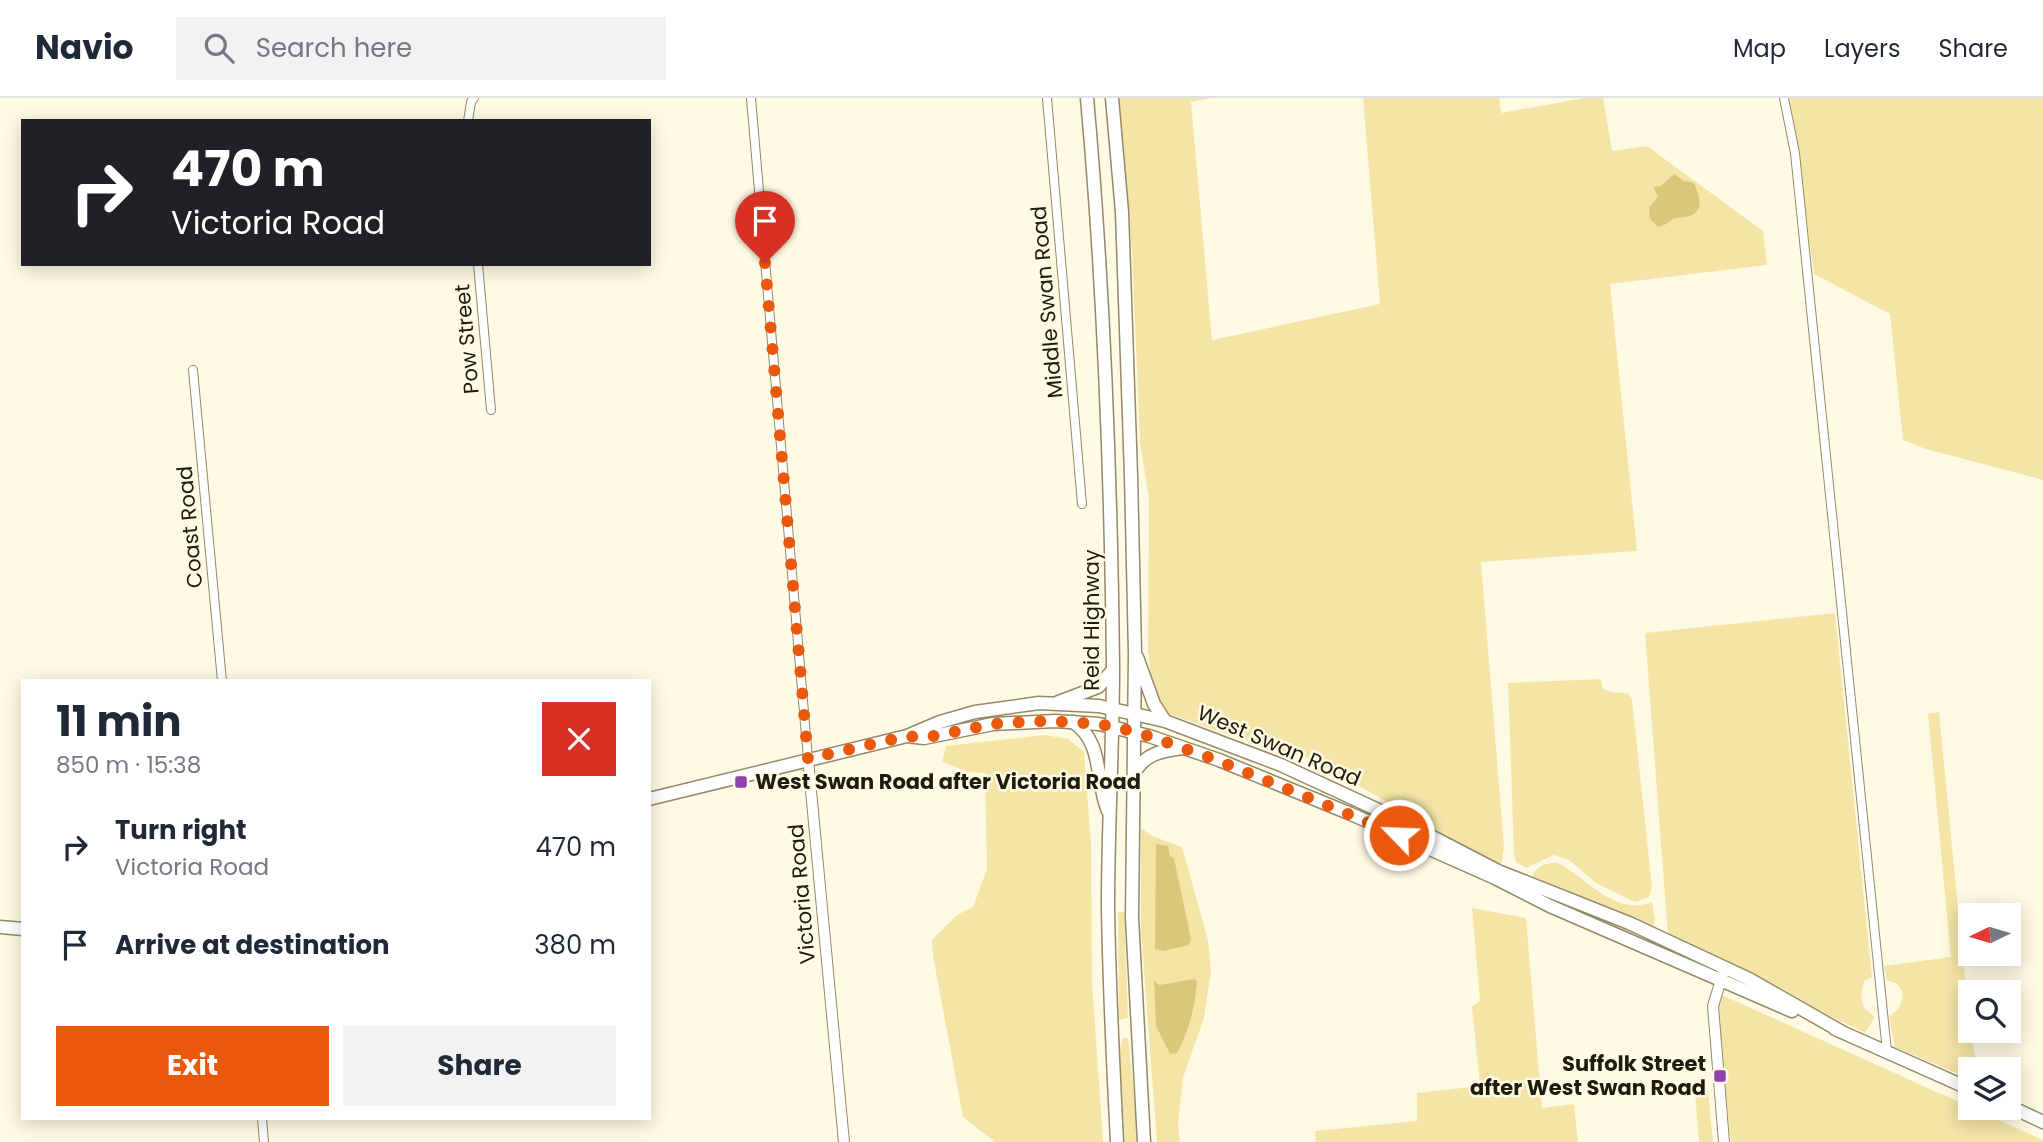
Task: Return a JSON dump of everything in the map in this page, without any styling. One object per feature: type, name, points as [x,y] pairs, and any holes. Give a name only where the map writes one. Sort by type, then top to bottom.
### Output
[{"type":"main road","name":"Reid Highway","points":[[1087,98],[1097,210],[1108,419],[1113,670],[1110,1005],[1117,1142]]},
{"type":"main road","name":"Reid Highway","points":[[1112,98],[1122,212],[1135,653],[1132,918],[1144,1142]]},
{"type":"main road","points":[[1135,653],[1154,704],[1165,721]]},
{"type":"main road","points":[[1056,703],[1098,687],[1113,670]]},
{"type":"main road","name":"West Swan Road","points":[[651,798],[907,736],[940,722],[975,712],[1018,705],[1056,703],[1112,709],[1165,721],[1281,765],[1400,820],[1498,871],[1629,923],[1723,975]]},
{"type":"main road","name":"West Swan Road","points":[[907,736],[924,738],[975,727],[1018,722],[1073,722],[1112,726],[1183,748],[1351,814],[1723,975],[1958,1084]]},
{"type":"main road","points":[[1073,722],[1084,729],[1093,745],[1100,774],[1101,794],[1110,815]]},
{"type":"main road","points":[[1133,774],[1140,762],[1150,754],[1183,748]]},
{"type":"main road","points":[[0,927],[21,929]]},
{"type":"main road","points":[[2021,1112],[2043,1122]]},
{"type":"street","points":[[468,119],[474,98]]},
{"type":"street","name":"Victoria Road","points":[[751,98],[844,1142]]},
{"type":"street","name":"Middle Swan Road","points":[[1047,98],[1082,504]]},
{"type":"street","points":[[1784,98],[1795,153],[1887,1052]]},
{"type":"street","name":"Pow Street","points":[[478,266],[491,410]]},
{"type":"street","name":"Coast Road","points":[[193,370],[222,679]]},
{"type":"street","points":[[1723,975],[1714,999],[1713,1014],[1724,1142]]},
{"type":"street","points":[[261,1120],[264,1142]]},
{"type":"shaded area","points":[[1119,98],[1211,98],[1191,102],[1212,340],[1380,304],[1363,98],[1499,98],[1501,113],[1585,98],[1603,98],[1612,151],[1647,146],[1763,231],[1767,265],[1610,284],[1637,551],[1481,562],[1504,847],[1501,867],[1314,760],[1214,730],[1170,714],[1162,708],[1151,680],[1148,651],[1149,499],[1140,442],[1132,253]]},
{"type":"shaded area","points":[[1790,98],[2043,98],[2043,480],[1926,449],[1903,440],[1890,314],[1814,274]]},
{"type":"shaded area","points":[[1674,174],[1684,181],[1694,183],[1699,197],[1698,210],[1690,216],[1673,219],[1658,227],[1650,219],[1649,207],[1658,197],[1653,187],[1661,186]]},
{"type":"shaded area","points":[[1835,613],[1872,977],[1864,981],[1861,996],[1864,1008],[1875,1017],[1865,1033],[1668,936],[1645,633]]},
{"type":"shaded area","points":[[1601,679],[1603,689],[1628,693],[1632,700],[1652,887],[1649,897],[1635,902],[1596,883],[1569,860],[1554,855],[1526,868],[1516,862],[1514,854],[1508,683]]},
{"type":"shaded area","points":[[1939,712],[1958,908],[1958,966],[1964,966],[1965,980],[1958,980],[1958,1043],[1972,1043],[1975,1057],[1958,1057],[1958,1074],[1895,1047],[1889,1016],[1899,1008],[1902,991],[1899,986],[1887,981],[1884,966],[1951,957],[1928,714]]},
{"type":"shaded area","points":[[1045,735],[1068,739],[1084,752],[1091,843],[1092,981],[1103,1142],[995,1142],[963,1117],[933,956],[932,940],[957,915],[973,907],[987,869],[985,773],[968,772],[942,762],[946,746]]},
{"type":"shaded area","points":[[1141,828],[1152,836],[1182,847],[1208,940],[1211,971],[1204,1018],[1183,1078],[1178,1124],[1180,1142],[1157,1142],[1141,931]]},
{"type":"shaded area","points":[[1156,844],[1168,846],[1170,856],[1174,858],[1191,939],[1189,945],[1163,951],[1155,949]]},
{"type":"shaded area","points":[[1556,862],[1613,900],[1638,905],[1652,902],[1655,919],[1653,929],[1609,908],[1564,894],[1533,878],[1533,873],[1542,865]]},
{"type":"shaded area","points":[[1472,908],[1526,918],[1542,1108],[1574,1104],[1578,1142],[1316,1142],[1315,1131],[1417,1121],[1417,1093],[1480,1086],[1472,1006],[1480,1001]]},
{"type":"shaded area","points":[[1118,912],[1124,912],[1128,1018],[1119,1020]]},
{"type":"shaded area","points":[[1195,979],[1196,991],[1188,1027],[1177,1053],[1170,1054],[1156,1026],[1154,980],[1159,985]]},
{"type":"shaded area","points":[[1722,995],[1958,1102],[1958,1120],[1999,1120],[2043,1142],[1731,1142],[1718,1001]]},
{"type":"shaded area","points":[[1123,1038],[1128,1038],[1139,1142],[1125,1142],[1119,1052]]},
{"type":"shaded area","points":[[1708,1091],[1713,1142],[1699,1142],[1695,1092]]},
{"type":"place","name":"West Swan Road after Victoria Road","points":[[741,782]]},
{"type":"place","name":"Suffolk Street after West Swan Road","points":[[1720,1076]]},
{"type":"route","points":[[765,263],[808,759],[907,736],[924,738],[993,724],[1055,721],[1099,724],[1149,736],[1219,761],[1399,835]]}]
